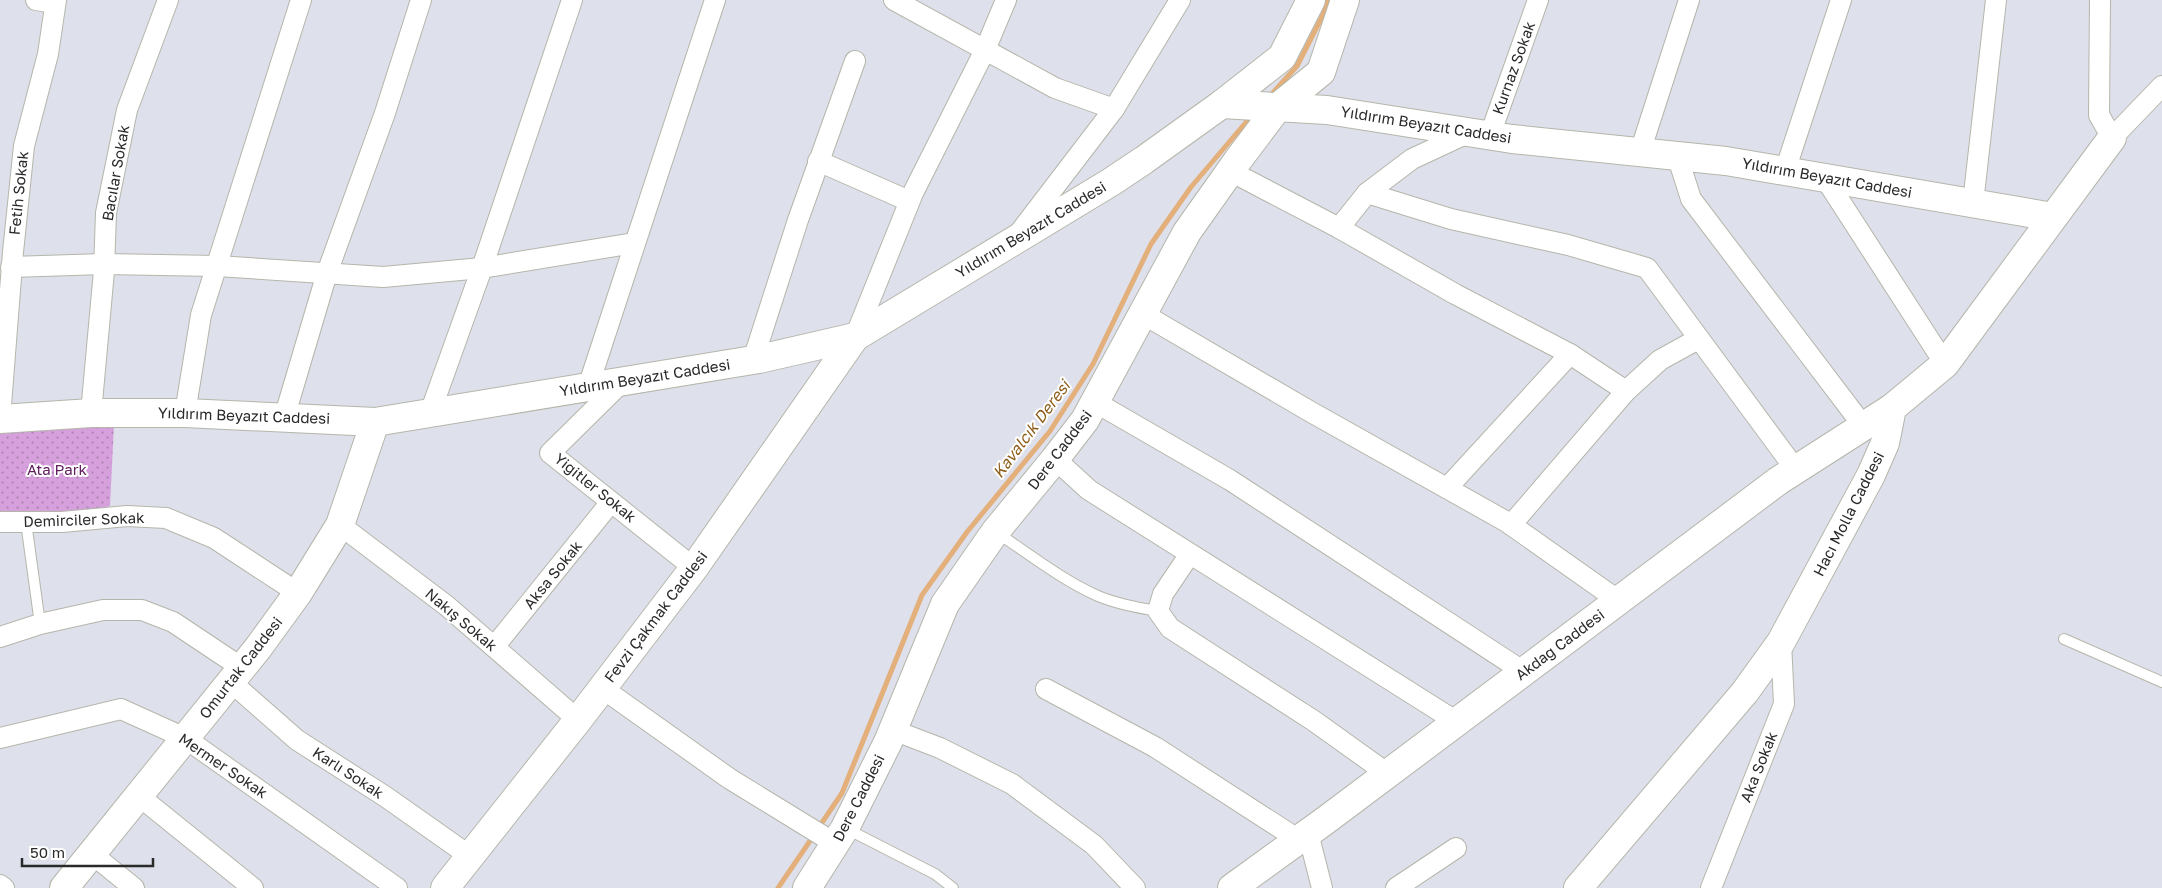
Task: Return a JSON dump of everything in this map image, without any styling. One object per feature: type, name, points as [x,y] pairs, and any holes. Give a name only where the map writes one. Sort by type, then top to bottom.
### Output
[{"type":"street","name":"Bacılar Sokak","points":[[91,413],[104,264],[106,214],[127,110],[168,0]]},
{"type":"street","points":[[185,413],[201,315],[301,0]]},
{"type":"street","points":[[284,418],[327,273],[385,113],[421,0]]},
{"type":"street","points":[[588,387],[634,243],[716,0]]},
{"type":"street","points":[[894,0],[1055,88],[1114,110]]},
{"type":"street","points":[[855,337],[909,201],[985,50],[1006,0]]},
{"type":"street","points":[[1013,241],[1114,110],[1180,0]]},
{"type":"street","points":[[1222,104],[1282,57],[1311,0]]},
{"type":"street","name":"Dere Caddesi","points":[[807,888],[893,730],[945,604],[995,532],[1085,420],[1187,232],[1230,171],[1278,107],[1321,72],[1345,0]]},
{"type":"street","name":"Kurnaz Sokak","points":[[1480,134],[1538,0]]},
{"type":"street","points":[[1640,152],[1689,0]]},
{"type":"street","points":[[1785,171],[1825,54],[1841,0]]},
{"type":"street","points":[[1974,203],[1996,0]]},
{"type":"street","points":[[2100,0],[2099,115],[2112,138]]},
{"type":"street","name":"Fetih Sokak","points":[[0,419],[24,146],[48,54],[49,1]]},
{"type":"street","points":[[430,413],[482,268],[567,1]]},
{"type":"street","points":[[753,360],[818,161],[854,61]]},
{"type":"street","points":[[1892,408],[1945,364],[2112,138],[2162,86]]},
{"type":"street","name":"Yıldırım Beyazıt Caddesi","points":[[0,419],[91,413],[185,413],[375,422],[753,360],[855,337],[1144,160],[1222,104],[1327,110],[1480,134],[1678,155],[1785,171],[2053,217]]},
{"type":"street","points":[[1339,228],[1367,193],[1412,159],[1480,134]]},
{"type":"street","points":[[1678,155],[1691,199],[1864,427]]},
{"type":"street","points":[[818,161],[909,201]]},
{"type":"street","points":[[1230,171],[1339,228],[1455,294],[1570,354],[1626,390]]},
{"type":"street","points":[[1826,178],[1945,364]]},
{"type":"street","points":[[1367,193],[1451,219],[1568,245],[1647,268],[1796,470]]},
{"type":"street","points":[[12,267],[104,264],[217,266],[383,277],[482,268],[634,243]]},
{"type":"street","points":[[1143,314],[1311,412],[1511,524],[1619,601]]},
{"type":"street","name":"Fevzi Çakmak Caddesi","points":[[445,888],[578,720],[694,568],[855,337]]},
{"type":"street","points":[[1511,524],[1626,390],[1660,360],[1698,339]]},
{"type":"street","points":[[1447,488],[1570,354]]},
{"type":"street","name":"Yiğitler Sokak","points":[[622,382],[550,453],[694,568]]},
{"type":"street","points":[[1095,402],[1230,480],[1524,672]]},
{"type":"street","name":"Akdağ Caddesi","points":[[1232,888],[1388,774],[1778,481],[1892,408]]},
{"type":"street","name":"Hacı Molla Caddesi","points":[[1578,888],[1745,692],[1781,642],[1872,475],[1885,443],[1892,408]]},
{"type":"street","name":"Omurtak Caddesi","points":[[64,888],[236,675],[298,593],[340,525],[375,422]]},
{"type":"street","points":[[1055,459],[1090,490],[1457,722]]},
{"type":"street","name":"Aksa Sokak","points":[[494,647],[611,502]]},
{"type":"street","name":"Demirciler Sokak","points":[[0,522],[62,522],[127,516],[166,518],[214,538],[298,593]]},
{"type":"street","name":"Nakış Sokak","points":[[340,525],[447,606],[578,720]]},
{"type":"street","points":[[1190,554],[1163,594],[1158,611],[1170,628],[1314,721],[1388,774]]},
{"type":"street","name":"Karlı Sokak","points":[[0,637],[40,624],[103,610],[142,610],[172,622],[236,675],[297,740],[386,797],[471,857]]},
{"type":"street","name":"Aka Sokak","points":[[1711,888],[1784,704],[1781,642]]},
{"type":"street","points":[[602,688],[730,779],[787,816],[834,836]]},
{"type":"street","points":[[1046,689],[1155,747],[1304,836],[1322,888]]},
{"type":"street","name":"Mermer Sokak","points":[[0,738],[121,709],[185,738],[397,888]]},
{"type":"street","points":[[893,730],[940,748],[1012,784],[1094,845],[1135,888]]},
{"type":"street","points":[[139,796],[253,888]]},
{"type":"street","points":[[1396,888],[1456,848]]},
{"type":"street","points":[[92,854],[134,888]]},
{"type":"street","points":[[0,885],[4,888]]},
{"type":"lane","points":[[26,522],[40,624]]},
{"type":"lane","points":[[995,532],[1046,566],[1099,596],[1158,611]]},
{"type":"lane","points":[[2064,639],[2162,682]]},
{"type":"lane","points":[[834,836],[935,874],[953,888]]},
{"type":"green space","name":"Ata Park","points":[[114,424],[110,506],[80,513],[0,516],[0,429]]},
{"type":"waterway","name":"Kavalcık Deresi","points":[[1269,97],[1297,66],[1324,13],[1327,0]]},
{"type":"waterway","name":"Kavalcık Deresi","points":[[819,827],[842,793],[922,595],[967,532],[1050,431],[1093,364],[1151,244],[1191,187],[1253,114]]},
{"type":"waterway","name":"Kavalcık Deresi","points":[[778,888],[814,835]]}]
